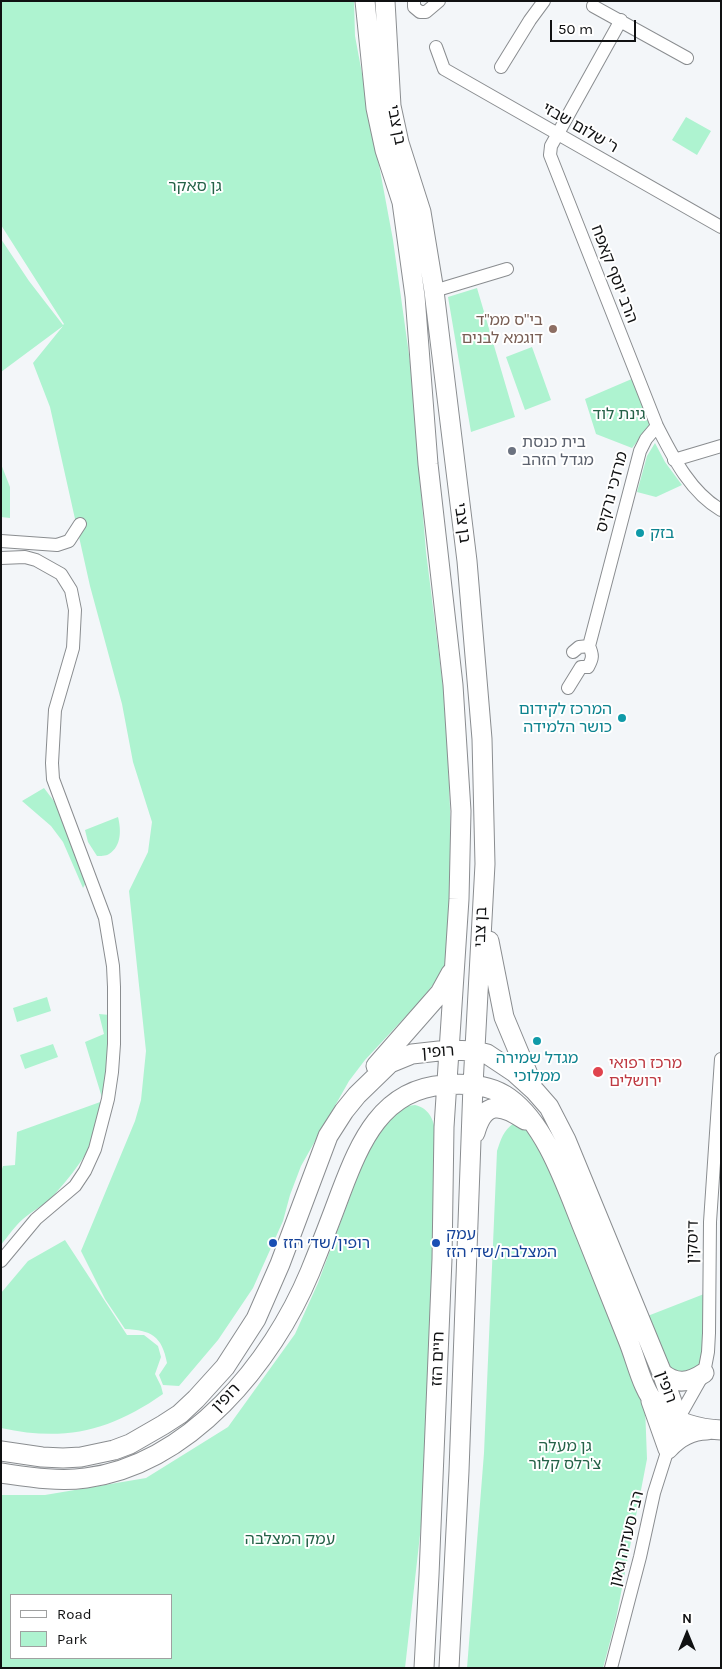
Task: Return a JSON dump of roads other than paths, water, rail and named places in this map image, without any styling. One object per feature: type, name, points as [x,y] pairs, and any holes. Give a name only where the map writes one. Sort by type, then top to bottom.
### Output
[{"type":"main road","name":"בן צבי","points":[[365,1],[376,108],[386,150],[402,202],[416,296],[428,464],[453,685],[462,811],[459,899],[448,1050]]},
{"type":"main road","name":"בן צבי","points":[[385,1],[391,106],[399,143],[421,212],[434,291],[467,561],[482,739],[485,864],[475,1051]]},
{"type":"main road","points":[[482,900],[492,962],[504,1017],[535,1092]]},
{"type":"main road","points":[[357,1094],[377,1064],[440,993],[454,965]]},
{"type":"main road","name":"רופין","points":[[1,1451],[42,1457],[81,1457],[114,1450],[130,1444],[180,1414],[226,1367],[256,1319],[280,1264],[328,1136],[344,1111],[357,1094],[390,1063],[412,1054],[448,1050],[475,1051],[487,1054],[504,1064],[535,1092],[549,1108],[566,1140],[662,1373],[678,1419]]},
{"type":"main road","name":"חיים הזז","points":[[424,1668],[430,1575],[448,1050]]},
{"type":"main road","name":"חיים הזז","points":[[449,1668],[459,1471],[475,1051]]},
{"type":"main road","name":"רופין","points":[[1,1473],[62,1479],[101,1476],[121,1471],[157,1454],[193,1431],[242,1382],[266,1353],[279,1333],[310,1272],[359,1149],[375,1122],[394,1104],[414,1091],[428,1086],[446,1084],[486,1087],[508,1097],[522,1109],[539,1132],[557,1165],[630,1343],[648,1394],[662,1410],[678,1419]]},
{"type":"main road","points":[[394,1104],[414,1097],[428,1099],[438,1108],[444,1127]]},
{"type":"main road","points":[[472,1149],[480,1118],[484,1112],[490,1109],[496,1108],[512,1112],[539,1132]]},
{"type":"main road","points":[[662,1373],[671,1380],[682,1382],[690,1381],[704,1373]]},
{"type":"main road","points":[[648,1394],[668,1449],[685,1435],[698,1430],[714,1430]]},
{"type":"main road","points":[[678,1419],[687,1424],[714,1430]]},
{"type":"street","points":[[414,1],[414,7],[420,12],[426,12],[439,1]]},
{"type":"street","points":[[501,67],[544,1]]},
{"type":"street","points":[[593,6],[686,58]]},
{"type":"street","name":"הרב יוסף קאפח","points":[[621,20],[551,146],[550,155],[657,426]]},
{"type":"street","name":"ר' שלום שבזי","points":[[436,47],[444,68],[721,227]]},
{"type":"street","points":[[434,291],[506,269]]},
{"type":"street","points":[[657,426],[674,460],[700,495],[721,510]]},
{"type":"street","name":"מרדכי נרקיס","points":[[568,688],[581,668],[588,666],[592,660],[593,654],[589,646],[640,451],[646,439],[657,426]]},
{"type":"street","points":[[674,460],[721,446]]},
{"type":"street","points":[[1,541],[57,545],[69,541],[80,524]]},
{"type":"street","points":[[1,558],[25,557],[36,560],[61,574],[71,590],[75,610],[73,648],[56,710],[52,763],[57,790],[105,918],[113,973],[114,1044],[108,1099],[95,1149],[84,1171],[75,1186],[36,1219],[1,1261]]},
{"type":"street","points":[[1,565],[41,563]]},
{"type":"street","points":[[573,652],[579,646],[589,646]]},
{"type":"street","name":"דיסקין","points":[[678,1419],[704,1373],[709,1333],[710,1222],[721,1059]]},
{"type":"street","name":"רבי סעדיה גאון","points":[[611,1668],[640,1557],[654,1493],[678,1419]]},
{"type":"place","name":"בי\"ס ממ\"ד דוגמא לבנים","points":[[553,329]]},
{"type":"place","name":"בית כנסת מגדל הזהב","points":[[512,451]]},
{"type":"place","name":"בזק","points":[[640,533]]},
{"type":"place","name":"המרכז לקידום כושר הלמידה","points":[[622,718]]},
{"type":"place","name":"מגדל שמירה ממלוכי","points":[[537,1041]]},
{"type":"place","name":"מרכז רפואי ירושלים","points":[[598,1072]]},
{"type":"place","name":"רופין/שד׳ הזז","points":[[273,1243]]},
{"type":"place","name":"עמק המצלבה/שד׳ הזז","points":[[436,1243]]},
{"type":"park label","name":"גן סאקר","points":[[195,186]]},
{"type":"park label","name":"גינת לוד","points":[[619,414]]},
{"type":"park label","name":"גן מעלה צ'רלס קלור","points":[[565,1455]]},
{"type":"park label","name":"עמק המצלבה","points":[[290,1539]]}]
